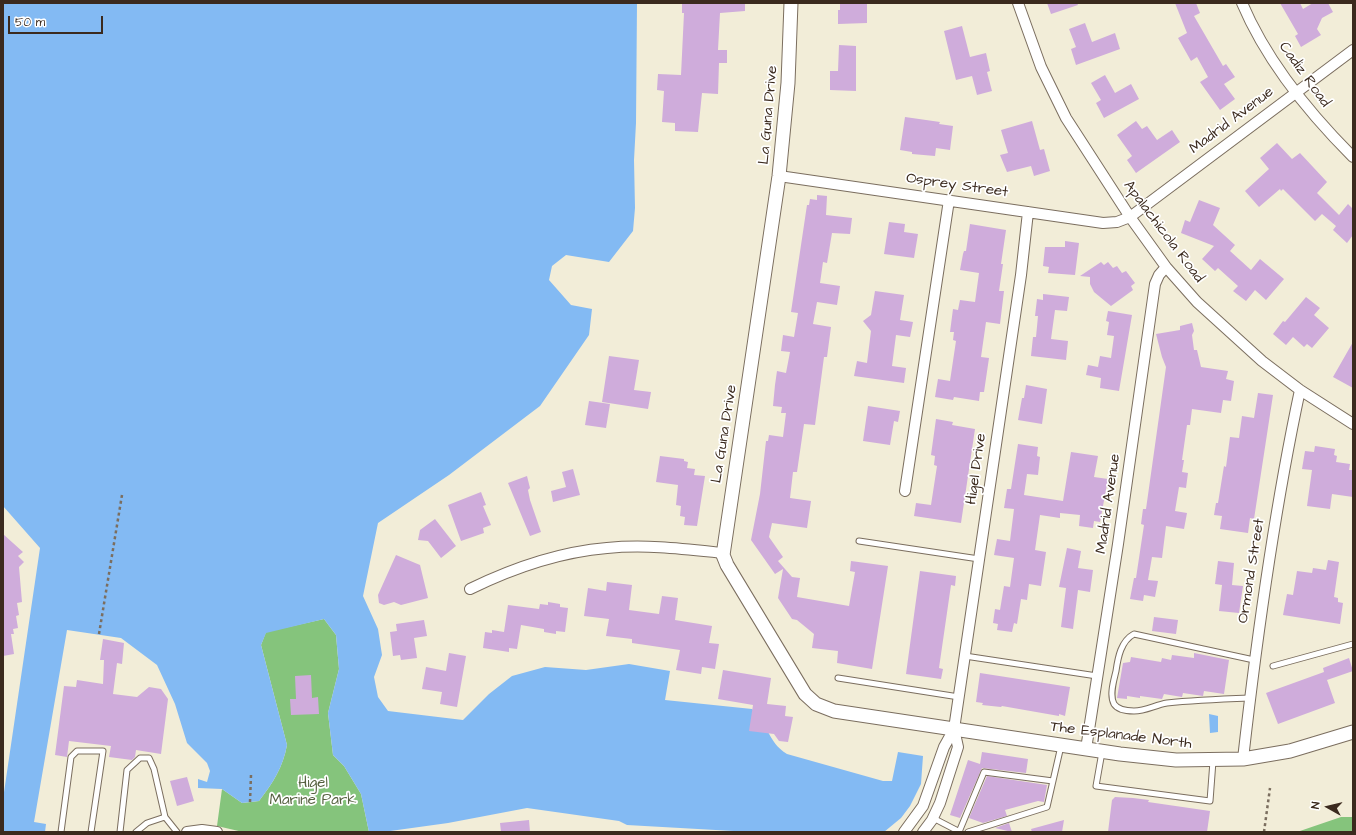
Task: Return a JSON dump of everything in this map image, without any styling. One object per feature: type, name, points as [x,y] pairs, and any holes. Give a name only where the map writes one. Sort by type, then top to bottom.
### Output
[{"type":"street","name":"La Guna Drive","points":[[791,3],[788,83],[779,176],[723,553],[726,566],[800,688],[816,704],[834,711],[954,730]]},
{"type":"street","name":"Apalachicola Road","points":[[1018,3],[1028,35],[1052,92],[1083,147],[1166,267],[1197,302],[1262,361],[1300,390],[1353,424]]},
{"type":"street","name":"Cadiz Road","points":[[1242,3],[1258,37],[1295,93],[1353,157]]},
{"type":"street","name":"Madrid Avenue","points":[[1130,217],[1353,50]]},
{"type":"street","name":"Osprey Street","points":[[779,176],[1108,223],[1117,222],[1130,217]]},
{"type":"street","points":[[905,491],[949,200]]},
{"type":"street","name":"Higel Drive","points":[[954,730],[1028,212]]},
{"type":"street","name":"Madrid Avenue","points":[[1086,749],[1155,284],[1159,275],[1166,267]]},
{"type":"street","name":"Ormond Street","points":[[1243,759],[1254,660],[1283,474],[1300,390]]},
{"type":"street","points":[[470,589],[526,565],[552,557],[589,550],[639,546],[723,553]]},
{"type":"street","points":[[923,832],[933,818],[940,803],[958,747],[954,730]]},
{"type":"street","points":[[904,832],[923,806],[944,746],[954,730]]},
{"type":"street","name":"The Esplanade North","points":[[954,730],[1153,758],[1212,761],[1243,759],[1290,751],[1353,732]]},
{"type":"street","points":[[192,832],[217,832]]},
{"type":"lane","points":[[859,541],[979,559]]},
{"type":"lane","points":[[1250,698],[1177,702],[1160,704],[1145,710],[1133,711],[1120,708],[1114,704],[1112,697],[1118,654],[1128,637],[1134,634],[1254,660]]},
{"type":"lane","points":[[1273,666],[1353,644]]},
{"type":"lane","points":[[965,656],[1097,676]]},
{"type":"lane","points":[[838,678],[959,697]]},
{"type":"lane","points":[[968,832],[1047,807],[1062,745]]},
{"type":"lane","points":[[61,832],[71,757],[77,751],[103,751],[91,832]]},
{"type":"lane","points":[[1102,751],[1096,786],[1210,801],[1212,761]]},
{"type":"lane","points":[[120,832],[127,770],[140,758],[149,758],[154,769],[165,817],[177,832]]},
{"type":"lane","points":[[933,818],[960,832],[984,772],[1053,781]]},
{"type":"lane","points":[[136,832],[148,822],[165,817]]},
{"type":"path","points":[[98,634],[122,496]]},
{"type":"path","points":[[250,802],[251,775]]},
{"type":"path","points":[[1264,832],[1270,788]]},
{"type":"green space","name":"Higel Marine Park","points":[[324,619],[336,635],[339,669],[328,713],[333,755],[344,766],[361,794],[369,832],[243,832],[217,826],[222,789],[242,803],[259,801],[277,774],[285,753],[287,745],[261,645],[266,632]]},
{"type":"green space","points":[[1341,817],[1353,817],[1353,832],[1297,832]]},
{"type":"water","points":[[3,3],[637,3],[636,123],[634,160],[635,208],[633,231],[609,262],[566,255],[552,266],[549,280],[571,305],[592,309],[589,335],[540,406],[449,475],[378,523],[363,596],[378,629],[382,655],[374,677],[378,697],[388,711],[463,720],[489,694],[512,676],[545,667],[586,670],[629,664],[670,671],[665,700],[752,709],[762,721],[775,744],[787,754],[883,781],[892,781],[898,752],[923,756],[921,784],[910,806],[901,818],[884,832],[751,832],[627,825],[619,821],[527,808],[448,823],[383,832],[369,832],[361,794],[344,766],[333,755],[328,713],[339,669],[336,635],[324,619],[266,633],[261,645],[287,745],[277,774],[259,801],[242,803],[222,789],[198,788],[198,779],[207,782],[210,771],[207,763],[187,743],[175,704],[157,665],[121,638],[67,630],[34,822],[46,824],[45,832],[3,832],[3,799],[40,548],[3,506]]},
{"type":"water","points":[[1209,714],[1218,716],[1218,732],[1210,733]]},
{"type":"building","points":[[682,3],[745,3],[745,11],[720,13],[718,50],[727,50],[727,63],[719,63],[718,94],[702,93],[698,132],[675,131],[675,123],[662,122],[664,91],[657,90],[658,74],[681,75],[684,13],[682,13]]},
{"type":"building","points":[[840,3],[867,3],[867,23],[838,24],[838,10],[840,10]]},
{"type":"building","points":[[1047,3],[1077,3],[1078,5],[1051,14]]},
{"type":"building","points":[[1175,3],[1196,3],[1200,13],[1194,16],[1223,66],[1226,64],[1235,77],[1224,84],[1235,99],[1220,110],[1200,82],[1208,77],[1197,57],[1191,61],[1178,38],[1187,33]]},
{"type":"building","points":[[1280,3],[1300,3],[1303,9],[1313,3],[1328,3],[1333,12],[1322,18],[1317,29],[1321,35],[1301,47],[1295,36],[1298,34]]},
{"type":"building","points":[[1085,23],[1092,42],[1115,33],[1120,49],[1076,65],[1071,49],[1076,47],[1069,29]]},
{"type":"building","points":[[962,26],[970,57],[986,53],[990,71],[987,72],[992,91],[977,95],[972,76],[956,80],[944,31]]},
{"type":"building","points":[[839,45],[856,46],[856,91],[830,90],[830,71],[838,71]]},
{"type":"building","points":[[1105,75],[1115,93],[1131,84],[1139,99],[1104,118],[1096,103],[1101,100],[1091,83]]},
{"type":"building","points":[[905,117],[940,122],[939,124],[953,126],[950,150],[936,148],[935,156],[912,154],[912,152],[900,150]]},
{"type":"building","points":[[1032,121],[1040,150],[1044,149],[1050,171],[1034,176],[1031,166],[1007,172],[1000,155],[1008,153],[1001,130]]},
{"type":"building","points":[[1136,121],[1142,129],[1147,126],[1157,140],[1172,130],[1180,142],[1136,173],[1127,160],[1132,156],[1117,135]]},
{"type":"building","points":[[1277,143],[1292,159],[1300,153],[1327,182],[1317,193],[1339,215],[1348,204],[1353,209],[1353,235],[1347,243],[1333,230],[1336,226],[1322,214],[1315,221],[1283,189],[1281,191],[1280,189],[1259,207],[1245,191],[1269,169],[1260,158]]},
{"type":"building","points":[[817,195],[827,196],[826,215],[852,218],[850,234],[832,233],[827,263],[823,262],[820,283],[840,286],[837,305],[817,302],[813,324],[831,327],[827,357],[824,357],[815,425],[804,424],[797,472],[793,472],[790,498],[811,501],[807,528],[772,523],[769,537],[783,557],[778,561],[792,577],[800,578],[797,597],[849,606],[855,572],[850,571],[851,561],[888,566],[872,669],[837,663],[838,651],[812,648],[814,634],[797,620],[792,619],[778,598],[783,569],[775,574],[751,540],[760,494],[766,441],[768,441],[769,435],[783,437],[786,413],[781,413],[782,407],[773,406],[775,385],[777,371],[786,373],[790,352],[781,351],[783,335],[794,337],[798,313],[791,312],[807,205],[809,205],[810,199],[817,200]]},
{"type":"building","points":[[1199,200],[1220,208],[1213,225],[1235,245],[1230,251],[1251,270],[1260,259],[1284,279],[1266,300],[1255,290],[1246,301],[1233,291],[1238,286],[1218,268],[1215,271],[1202,259],[1214,246],[1181,233],[1185,220],[1190,222]]},
{"type":"building","points":[[889,222],[905,224],[904,232],[918,234],[914,258],[884,254]]},
{"type":"building","points":[[970,224],[1006,230],[999,291],[1004,291],[1000,324],[986,322],[981,357],[989,358],[984,392],[980,392],[979,401],[954,397],[953,400],[935,397],[938,379],[950,381],[956,341],[953,340],[954,332],[950,332],[953,309],[958,310],[960,300],[975,302],[979,273],[960,270],[963,254],[964,251],[966,251]]},
{"type":"building","points":[[1065,241],[1079,243],[1075,275],[1048,273],[1049,267],[1043,266],[1045,247],[1065,247]]},
{"type":"building","points":[[1101,262],[1104,265],[1108,262],[1113,268],[1117,266],[1122,273],[1126,271],[1135,283],[1131,286],[1133,290],[1111,306],[1094,292],[1090,284],[1090,277],[1080,276]]},
{"type":"building","points":[[875,291],[904,295],[900,320],[913,322],[910,337],[896,335],[892,366],[906,368],[904,383],[854,376],[857,361],[867,363],[871,331],[863,321],[871,315]]},
{"type":"building","points":[[1043,294],[1069,297],[1067,311],[1055,310],[1051,339],[1068,341],[1066,360],[1031,356],[1033,337],[1036,337],[1038,316],[1035,316],[1037,299],[1043,300]]},
{"type":"building","points":[[1306,297],[1320,308],[1314,315],[1329,328],[1312,348],[1307,344],[1304,347],[1293,337],[1286,345],[1273,334]]},
{"type":"building","points":[[1108,311],[1132,315],[1119,391],[1100,388],[1101,378],[1086,375],[1088,365],[1098,367],[1100,356],[1111,358],[1114,336],[1107,335],[1109,322],[1106,321]]},
{"type":"building","points":[[1192,323],[1194,331],[1192,335],[1194,350],[1197,350],[1201,367],[1228,371],[1226,379],[1234,381],[1231,401],[1223,400],[1221,413],[1192,409],[1190,425],[1187,425],[1182,460],[1184,460],[1182,472],[1188,473],[1186,488],[1179,487],[1175,511],[1187,513],[1184,529],[1166,526],[1162,558],[1152,557],[1148,580],[1158,581],[1155,597],[1144,595],[1143,601],[1130,599],[1134,578],[1136,578],[1144,525],[1141,524],[1143,509],[1146,509],[1166,367],[1156,334],[1180,330],[1180,326]]},
{"type":"building","points":[[1353,342],[1353,388],[1333,377]]},
{"type":"building","points":[[609,356],[639,360],[634,390],[651,392],[648,409],[602,402]]},
{"type":"building","points":[[1026,385],[1047,389],[1042,424],[1018,420]]},
{"type":"building","points":[[1258,393],[1273,395],[1254,519],[1250,518],[1248,533],[1220,529],[1222,516],[1214,515],[1216,503],[1218,503],[1224,466],[1226,467],[1230,437],[1239,438],[1242,416],[1254,418]]},
{"type":"building","points":[[589,401],[610,404],[606,428],[585,425]]},
{"type":"building","points":[[868,406],[900,411],[898,422],[894,421],[890,445],[863,441]]},
{"type":"building","points":[[936,419],[953,422],[952,425],[975,429],[961,523],[914,516],[916,503],[931,505],[937,466],[934,465],[935,456],[931,455]]},
{"type":"building","points":[[1018,444],[1038,447],[1037,456],[1040,457],[1038,475],[1027,474],[1024,495],[1063,501],[1071,452],[1098,456],[1094,477],[1108,479],[1100,522],[1094,521],[1093,528],[1079,526],[1080,515],[1060,513],[1060,518],[1040,515],[1035,550],[1046,552],[1041,586],[1029,584],[1027,600],[1021,599],[1017,624],[1014,623],[1012,632],[997,630],[998,624],[993,623],[995,609],[1000,610],[1004,586],[1010,587],[1014,558],[994,555],[997,539],[1010,541],[1014,509],[1004,508],[1007,489],[1011,489]]},
{"type":"building","points":[[1315,446],[1335,449],[1334,455],[1337,456],[1336,462],[1350,464],[1349,470],[1353,470],[1353,497],[1332,494],[1330,509],[1307,506],[1312,470],[1302,469],[1305,451],[1314,452]]},
{"type":"building","points":[[660,456],[684,459],[684,461],[688,462],[687,468],[695,469],[694,475],[705,476],[697,526],[684,525],[685,517],[680,516],[681,506],[676,505],[678,485],[656,482]]},
{"type":"building","points":[[573,469],[580,495],[553,502],[551,491],[566,487],[562,472]]},
{"type":"building","points":[[527,476],[530,488],[528,490],[530,500],[541,532],[530,536],[508,483]]},
{"type":"building","points":[[481,492],[486,505],[483,506],[491,525],[483,528],[484,533],[461,541],[448,505]]},
{"type":"building","points":[[435,519],[456,546],[441,558],[428,541],[418,540],[420,530]]},
{"type":"building","points":[[3,534],[23,552],[18,556],[24,562],[19,567],[22,602],[17,603],[19,615],[16,616],[18,628],[13,629],[14,634],[11,634],[14,654],[3,656]]},
{"type":"building","points":[[1067,548],[1081,551],[1078,568],[1093,570],[1090,592],[1078,590],[1073,629],[1061,627],[1066,588],[1059,587]]},
{"type":"building","points":[[396,555],[420,565],[428,598],[401,605],[394,602],[384,605],[379,603],[378,595]]},
{"type":"building","points":[[1328,560],[1339,562],[1334,597],[1338,598],[1338,602],[1343,603],[1340,624],[1283,615],[1287,594],[1293,595],[1297,571],[1312,573],[1313,568],[1326,570]]},
{"type":"building","points":[[1218,561],[1234,563],[1232,585],[1243,586],[1239,613],[1219,611],[1222,585],[1215,584]]},
{"type":"building","points":[[920,571],[956,576],[955,586],[951,585],[939,668],[943,669],[941,679],[906,674]]},
{"type":"building","points":[[607,582],[632,585],[629,610],[659,614],[662,596],[678,598],[675,620],[712,626],[709,643],[719,644],[715,669],[702,667],[701,674],[676,670],[680,650],[632,643],[632,639],[606,636],[609,619],[584,616],[588,588],[606,591]]},
{"type":"building","points":[[548,602],[560,604],[560,607],[568,608],[565,632],[556,631],[556,634],[544,632],[544,629],[521,625],[517,649],[509,648],[509,652],[483,648],[485,632],[492,633],[492,630],[504,632],[508,605],[539,609],[540,604],[548,605]]},
{"type":"building","points":[[1154,617],[1178,620],[1176,634],[1152,631]]},
{"type":"building","points":[[424,620],[427,636],[414,638],[417,658],[401,660],[400,655],[393,656],[390,632],[397,631],[396,624]]},
{"type":"building","points":[[103,639],[124,643],[122,664],[117,663],[113,694],[137,697],[149,687],[161,689],[168,699],[161,754],[136,750],[135,757],[132,760],[109,757],[111,746],[69,741],[67,757],[55,755],[64,686],[76,687],[77,680],[103,684],[104,660],[100,660]]},
{"type":"building","points":[[449,653],[466,656],[457,707],[440,704],[442,692],[422,689],[426,667],[446,671]]},
{"type":"building","points":[[1194,653],[1229,660],[1224,694],[1204,691],[1203,696],[1183,693],[1182,697],[1164,694],[1162,699],[1140,696],[1140,698],[1127,696],[1127,699],[1117,698],[1123,663],[1130,662],[1131,657],[1161,662],[1162,658],[1171,660],[1172,655],[1194,658]]},
{"type":"building","points":[[1349,658],[1353,671],[1327,680],[1335,703],[1278,724],[1266,693],[1324,672],[1323,668]]},
{"type":"building","points":[[723,670],[771,678],[767,704],[786,706],[785,716],[793,717],[788,742],[779,741],[774,734],[749,731],[753,705],[718,699]]},
{"type":"building","points":[[980,673],[1070,687],[1065,716],[1002,706],[982,705],[983,703],[976,702]]},
{"type":"building","points":[[311,675],[312,698],[318,697],[319,714],[291,715],[290,699],[296,699],[295,676]]},
{"type":"building","points":[[982,752],[1028,759],[1026,773],[982,768],[960,818],[950,815],[968,760],[980,764]]},
{"type":"building","points":[[987,776],[1047,785],[1044,802],[1038,801],[1005,810],[1007,816],[983,823],[969,818]]},
{"type":"building","points":[[187,777],[194,801],[177,806],[170,781]]},
{"type":"building","points":[[1115,797],[1149,800],[1148,802],[1210,811],[1207,832],[1108,832],[1112,800]]},
{"type":"building","points":[[529,820],[530,832],[501,832],[500,823]]},
{"type":"building","points":[[1064,820],[1062,832],[1032,832],[1031,829]]},
{"type":"building","points":[[1009,823],[1012,832],[995,828]]}]
